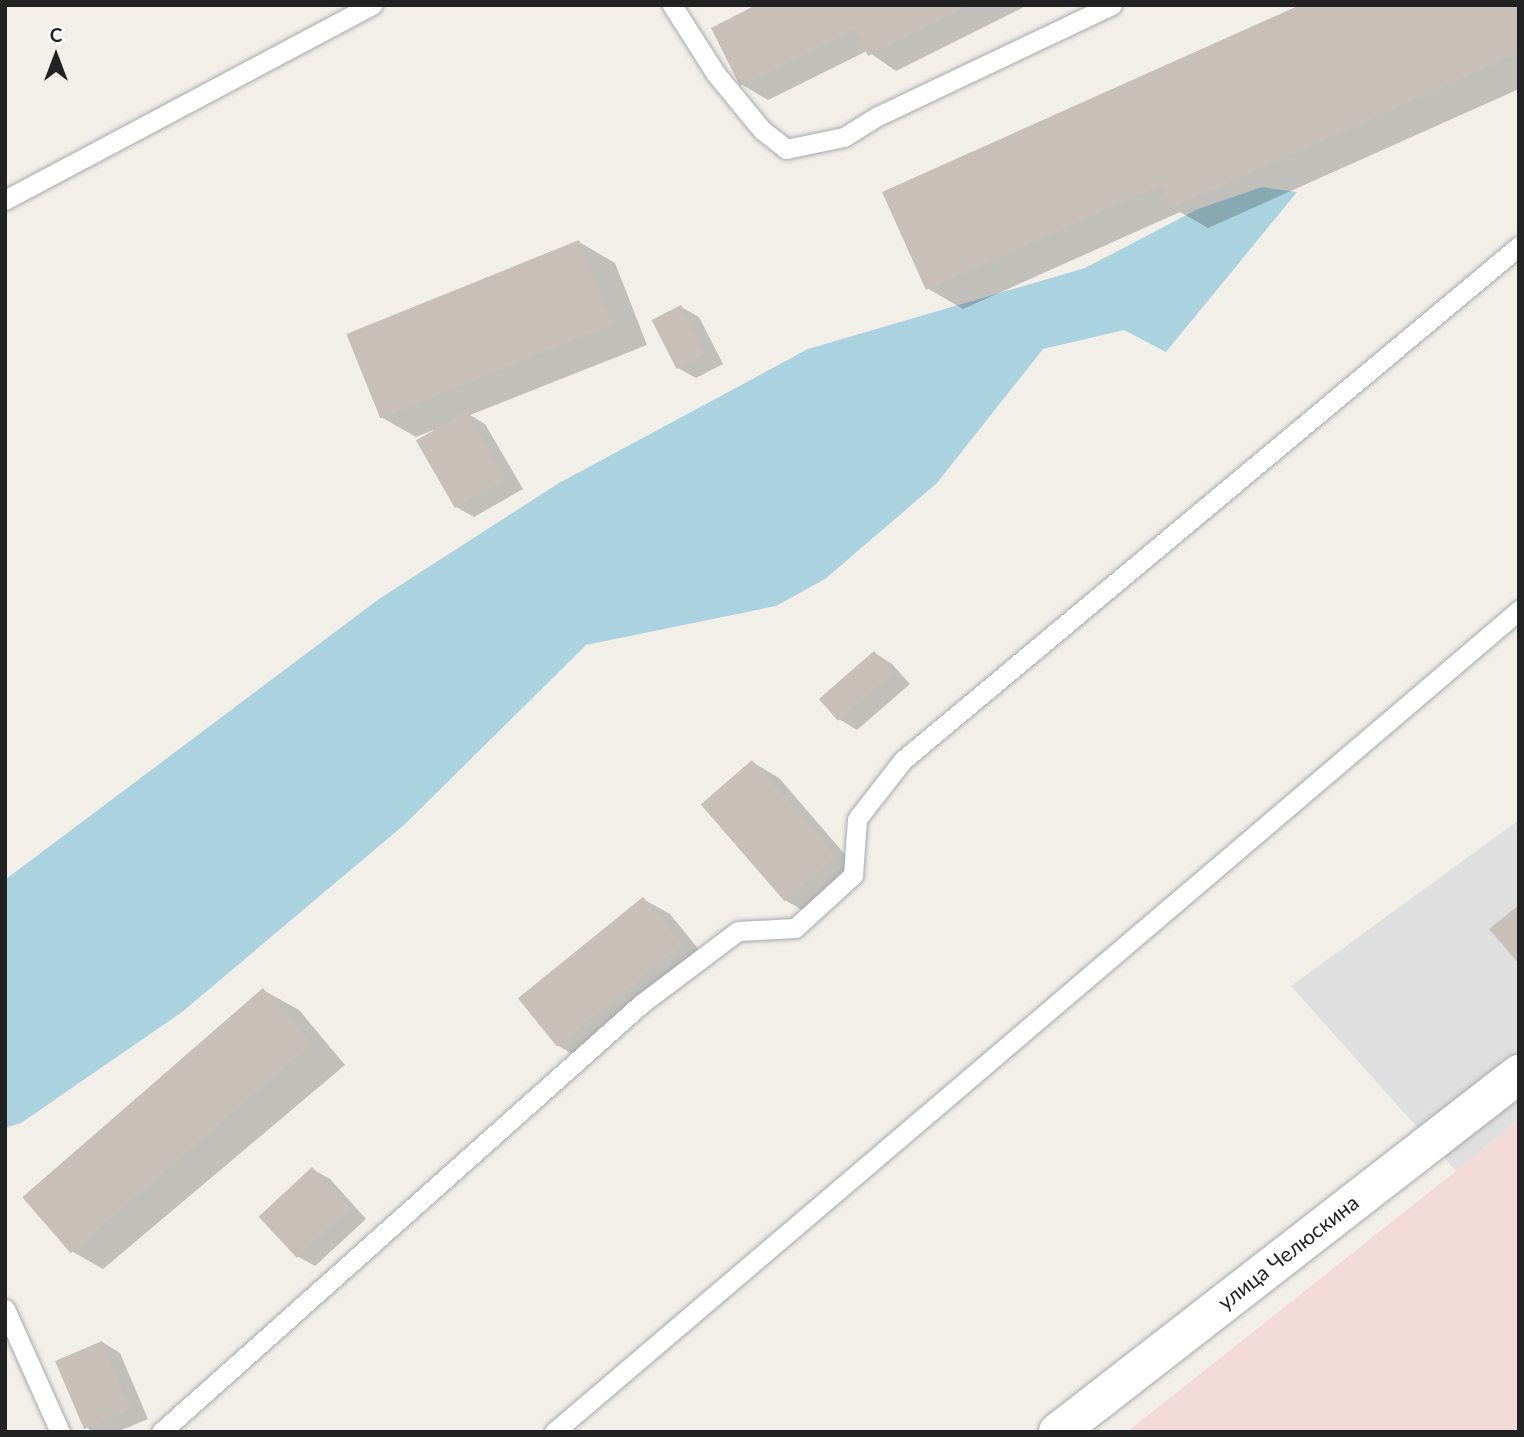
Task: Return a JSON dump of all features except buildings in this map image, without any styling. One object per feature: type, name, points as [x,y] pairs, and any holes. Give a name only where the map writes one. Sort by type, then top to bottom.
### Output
[{"type":"street","name":"улица Челюскина","points":[[1058,1432],[1519,1074]]},
{"type":"lane","points":[[5,200],[372,5]]},
{"type":"lane","points":[[673,5],[716,74],[762,130],[786,149],[844,136],[878,116],[1112,5]]},
{"type":"lane","points":[[162,1432],[641,1004],[738,932],[795,928],[853,874],[857,819],[903,760],[1519,246]]},
{"type":"lane","points":[[555,1432],[1519,610]]},
{"type":"lane","points":[[5,1309],[60,1432]]},
{"type":"shaded area","points":[[1519,820],[1519,1119],[1456,1171],[1291,986]]},
{"type":"shaded area","points":[[1519,1119],[1519,1432],[1127,1432],[1456,1171]]},
{"type":"water","points":[[1262,187],[1297,192],[1166,352],[1124,330],[1043,349],[937,483],[825,579],[776,606],[586,645],[404,825],[182,1012],[21,1123],[5,1128],[6,879],[379,599],[559,483],[808,349],[1085,268],[1198,209]]}]
